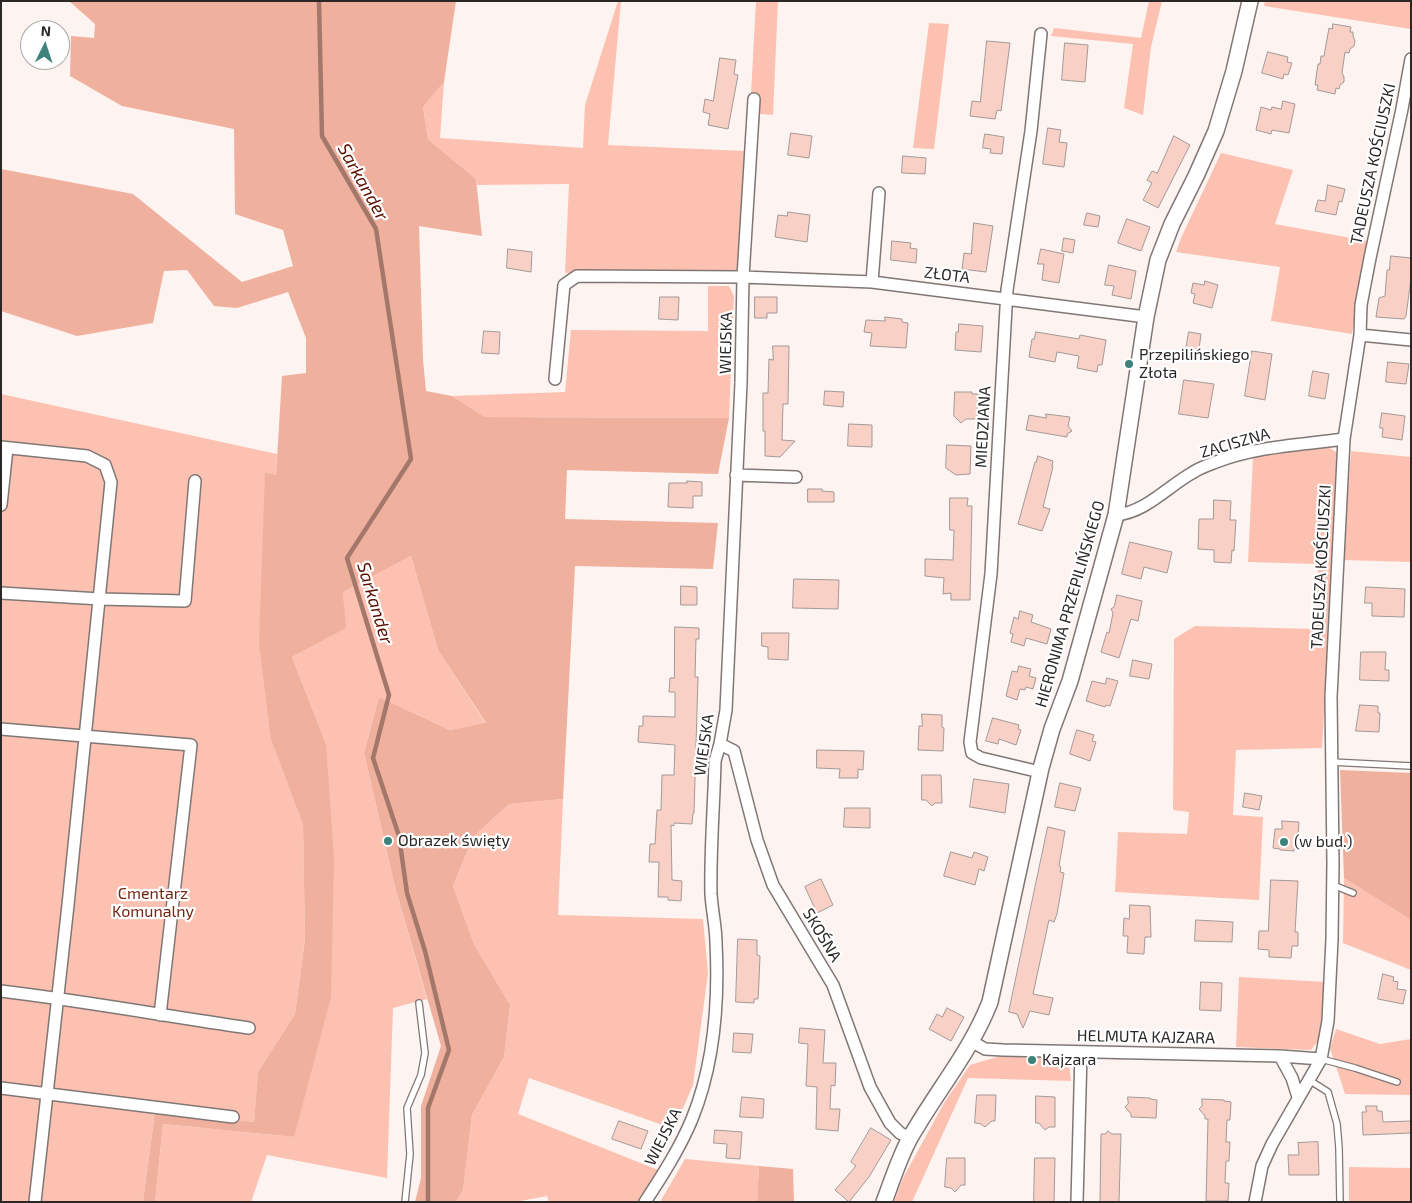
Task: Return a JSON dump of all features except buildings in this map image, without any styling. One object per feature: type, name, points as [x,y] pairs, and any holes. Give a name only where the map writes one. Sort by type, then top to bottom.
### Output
[{"type":"street","name":"HIERONIMA PRZEPILIŃSKIEGO","points":[[884,1202],[910,1138],[983,1021],[990,1002],[1040,772],[1052,729],[1070,682],[1116,515],[1146,317],[1158,260],[1164,242],[1216,131],[1234,71],[1250,1]]},
{"type":"street","name":"MIEDZIANA","points":[[1040,772],[981,758],[972,752],[970,742],[991,574],[1007,290],[1031,132],[1041,34]]},
{"type":"street","name":"TADEUSZA KOŚCIUSZKI","points":[[1255,1202],[1262,1166],[1272,1144],[1321,1060],[1328,1021],[1333,885],[1330,697],[1344,440],[1360,336],[1361,305],[1411,59]]},
{"type":"street","name":"WIEJSKA","points":[[645,1202],[665,1172],[691,1120],[701,1094],[708,1066],[716,997],[716,942],[711,894],[715,761],[726,710],[741,383],[743,278],[754,99]]},
{"type":"street","points":[[872,282],[879,193]]},
{"type":"street","points":[[555,379],[564,285],[577,276],[743,278]]},
{"type":"street","name":"ZŁOTA","points":[[743,278],[872,282],[1146,317]]},
{"type":"street","points":[[1360,336],[1411,340]]},
{"type":"street","name":"ZACISZNA","points":[[1116,515],[1138,510],[1192,472],[1218,461],[1265,449],[1344,440]]},
{"type":"street","points":[[1,505],[4,447],[87,456],[105,465],[111,482],[86,736],[35,1202]]},
{"type":"street","points":[[736,475],[796,477]]},
{"type":"street","points":[[1,593],[100,599],[185,601],[195,481]]},
{"type":"street","points":[[1,730],[191,745],[160,1015]]},
{"type":"street","name":"SKOŚNA","points":[[720,744],[734,751],[757,840],[773,885],[833,985],[870,1087],[890,1123],[900,1133],[910,1138]]},
{"type":"street","points":[[1,991],[249,1028]]},
{"type":"street","name":"HELMUTA KAJZARA","points":[[971,1041],[985,1049],[1081,1053],[1280,1056],[1321,1060]]},
{"type":"street","points":[[1077,1202],[1081,1053]]},
{"type":"street","points":[[1280,1056],[1292,1078],[1298,1097]]},
{"type":"street","points":[[1,1088],[233,1117]]},
{"type":"lane","points":[[1331,762],[1411,766]]},
{"type":"lane","points":[[1333,885],[1354,894]]},
{"type":"lane","points":[[405,1202],[410,1154],[408,1108],[421,1075],[425,1053],[419,1004]]},
{"type":"lane","points":[[1321,1060],[1355,1068],[1397,1082]]},
{"type":"lane","points":[[1309,1080],[1328,1092],[1337,1124],[1340,1202]]},
{"type":"green space","points":[[618,1],[621,1],[608,145],[745,151],[739,271],[565,273],[569,184],[477,185],[476,179],[428,139],[423,107],[444,82],[440,138],[583,148],[585,105]]},
{"type":"green space","points":[[756,1],[778,1],[773,115],[750,113]]},
{"type":"green space","points":[[1149,1],[1162,1],[1151,47],[1143,115],[1124,108],[1133,44],[1051,36],[1054,28],[1141,38]]},
{"type":"green space","points":[[1265,1],[1411,1],[1411,29],[1264,6]]},
{"type":"green space","points":[[929,23],[949,24],[934,149],[913,148]]},
{"type":"green space","points":[[1221,153],[1293,170],[1275,224],[1367,241],[1352,334],[1271,321],[1280,267],[1176,252]]},
{"type":"green space","points":[[708,286],[729,286],[734,296],[729,418],[485,417],[452,396],[565,392],[571,330],[708,331]]},
{"type":"green space","name":"Cmentarz Komunalny","points":[[1,394],[277,454],[276,475],[265,472],[271,740],[303,825],[305,938],[295,1014],[258,1072],[254,1122],[155,1112],[143,1202],[1,1202]]},
{"type":"green space","points":[[1325,445],[1339,454],[1322,748],[1236,750],[1233,815],[1263,817],[1259,900],[1115,892],[1118,832],[1187,834],[1189,812],[1173,810],[1174,639],[1195,626],[1316,629],[1318,564],[1248,562],[1253,457],[1271,451]]},
{"type":"green space","points":[[1351,451],[1411,457],[1411,562],[1343,560]]},
{"type":"green space","points":[[411,556],[438,650],[486,724],[450,730],[379,697],[364,753],[395,887],[427,999],[393,1008],[387,1178],[267,1155],[251,1202],[155,1202],[163,1124],[294,1137],[326,744],[292,657],[345,628],[343,592]]},
{"type":"green space","points":[[563,799],[558,915],[703,919],[708,973],[693,1085],[674,1129],[529,1078],[518,1114],[658,1170],[639,1202],[549,1202],[547,1196],[515,1202],[456,1202],[463,1190],[472,1115],[504,1057],[510,1005],[474,944],[453,886],[473,837],[509,804]]},
{"type":"green space","points":[[1344,878],[1411,920],[1411,970],[1343,943]]},
{"type":"green space","points":[[1239,977],[1325,982],[1320,1038],[1311,1050],[1236,1047]]},
{"type":"green space","points":[[1336,1029],[1380,1044],[1411,1039],[1411,1095],[1345,1094],[1330,1048]]},
{"type":"green space","points":[[1000,1056],[1061,1059],[1069,1065],[1071,1081],[968,1078],[912,1202],[894,1202],[903,1178],[944,1103],[970,1065]]},
{"type":"green space","points":[[685,1159],[759,1166],[757,1202],[660,1202]]},
{"type":"green space","points":[[1349,1167],[1411,1168],[1411,1202],[1349,1202]]},
{"type":"shaded area","points":[[69,1],[456,1],[444,82],[423,107],[428,139],[476,179],[482,236],[419,226],[423,360],[426,391],[452,396],[485,417],[729,418],[718,474],[567,470],[565,519],[718,523],[713,569],[575,566],[563,799],[509,804],[473,837],[453,886],[474,944],[510,1005],[504,1057],[472,1115],[463,1190],[456,1202],[415,1202],[421,1178],[421,1106],[441,1046],[395,887],[364,753],[379,697],[450,730],[486,723],[438,650],[411,556],[343,592],[346,628],[292,657],[326,744],[334,858],[331,997],[294,1137],[163,1124],[155,1202],[143,1202],[155,1112],[254,1122],[258,1072],[295,1014],[305,939],[303,825],[271,740],[259,643],[265,472],[276,475],[282,376],[306,373],[306,338],[288,292],[237,308],[214,306],[187,270],[164,271],[153,323],[77,336],[1,311],[1,169],[133,194],[242,282],[293,266],[283,230],[235,214],[234,129],[122,106],[70,76],[71,36],[94,38],[95,24]]},
{"type":"shaded area","points":[[1340,770],[1411,773],[1411,920],[1344,878]]},
{"type":"shaded area","points":[[759,1166],[793,1169],[794,1202],[757,1202]]},
{"type":"waterway","name":"Sarkander","points":[[319,1],[322,136],[376,229],[411,459],[347,558],[389,695],[373,758],[399,836],[407,893],[425,951],[449,1050],[428,1108],[428,1202]]},
{"type":"place","name":"Przepilińskiego Złota","points":[[1129,364]]},
{"type":"place","name":"Obrazek święty","points":[[388,841]]},
{"type":"place","name":"(w bud.)","points":[[1284,842]]},
{"type":"place","name":"Kajzara","points":[[1032,1060]]}]
